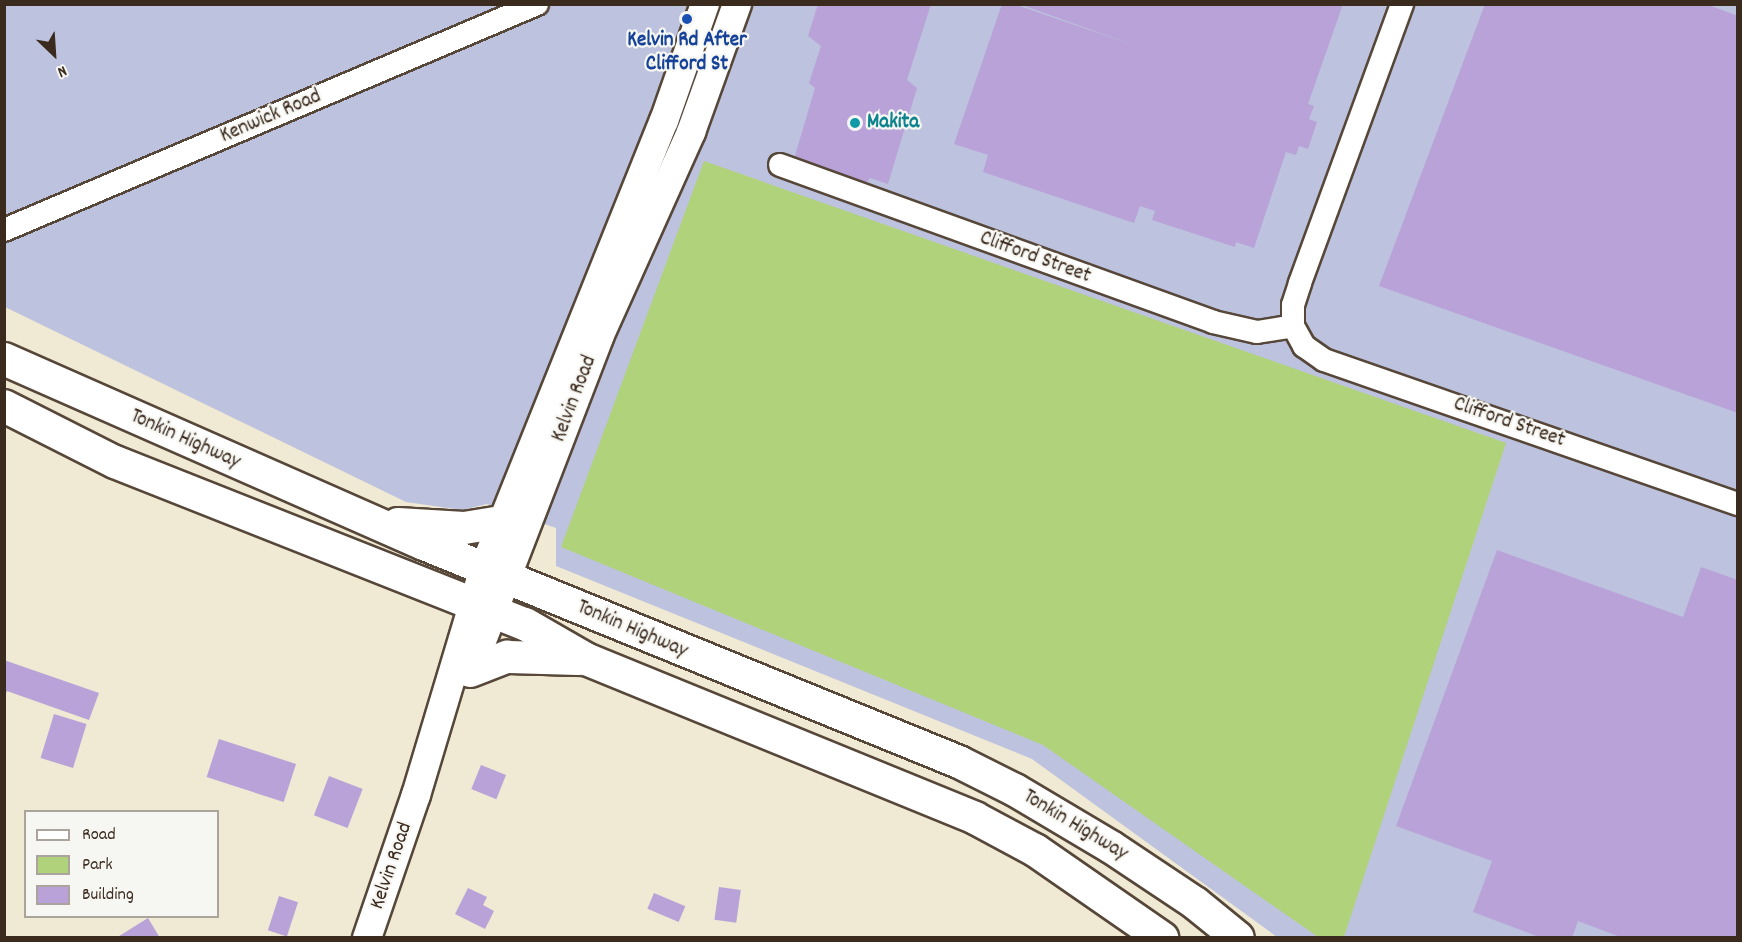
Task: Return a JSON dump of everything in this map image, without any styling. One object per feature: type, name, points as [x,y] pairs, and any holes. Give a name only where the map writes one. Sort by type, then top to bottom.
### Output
[{"type":"highway","name":"Tonkin Highway","points":[[4,359],[374,522],[959,762],[1111,847],[1195,903],[1238,938]]},
{"type":"highway","name":"Tonkin Highway","points":[[4,406],[115,462],[482,609],[525,624],[586,659],[768,730],[975,818],[1035,850],[1162,938]]},
{"type":"highway","points":[[374,522],[464,528],[503,522]]},
{"type":"highway","points":[[470,671],[507,657],[586,659]]},
{"type":"main road","name":"Kelvin Road","points":[[496,573],[503,522],[664,121],[705,4]]},
{"type":"main road","name":"Kelvin Road","points":[[367,938],[496,573],[691,132],[737,4]]},
{"type":"main road","name":"Kelvin Road","points":[[416,795],[447,741],[470,671],[482,609]]},
{"type":"street","name":"Kenwick Road","points":[[4,230],[537,4]]},
{"type":"street","points":[[1293,326],[1293,305],[1300,283],[1402,4]]},
{"type":"street","name":"Clifford Street","points":[[780,165],[1213,322],[1257,332],[1293,326],[1304,346],[1324,360],[1737,504]]},
{"type":"shaded area","points":[[4,5],[1737,5],[1737,937],[1277,937],[1032,759],[556,566],[556,528],[487,504],[462,510],[406,502],[5,307]]},
{"type":"green space","points":[[704,161],[1506,443],[1344,937],[1318,937],[1043,745],[561,547]]},
{"type":"building","name":"Makita","points":[[818,4],[931,4],[907,80],[917,88],[888,184],[870,178],[864,186],[794,159],[815,88],[809,83],[821,46],[808,36]]},
{"type":"building","points":[[1002,4],[1014,4],[1139,47],[1019,4],[1343,4],[1308,104],[1314,106],[1309,119],[1317,122],[1308,149],[1299,146],[1296,155],[1286,152],[1254,248],[1236,242],[1235,247],[1152,220],[1155,211],[1140,206],[1134,223],[983,172],[988,155],[954,144]]},
{"type":"building","points":[[1485,4],[1706,4],[1738,16],[1738,413],[1379,286]]},
{"type":"building","points":[[1497,550],[1683,617],[1701,567],[1738,580],[1738,938],[1623,938],[1578,921],[1572,938],[1542,938],[1473,912],[1492,861],[1396,826]]},
{"type":"building","points":[[4,660],[99,693],[89,720],[7,691],[4,698]]},
{"type":"building","points":[[54,714],[87,724],[73,768],[41,758]]},
{"type":"building","points":[[219,739],[296,764],[284,802],[207,777]]},
{"type":"building","points":[[481,765],[506,775],[496,799],[471,789]]},
{"type":"building","points":[[329,776],[363,789],[348,828],[314,815]]},
{"type":"building","points":[[719,887],[741,890],[736,923],[714,920]]},
{"type":"building","points":[[468,888],[487,897],[483,905],[494,911],[485,929],[455,914]]},
{"type":"building","points":[[654,893],[685,906],[679,922],[647,909]]},
{"type":"building","points":[[279,896],[298,902],[287,936],[268,930]]},
{"type":"building","points":[[148,918],[160,938],[116,938]]},
{"type":"place","name":"Kelvin Rd After Clifford St","points":[[687,19]]},
{"type":"place","name":"Makita","points":[[855,123]]}]
